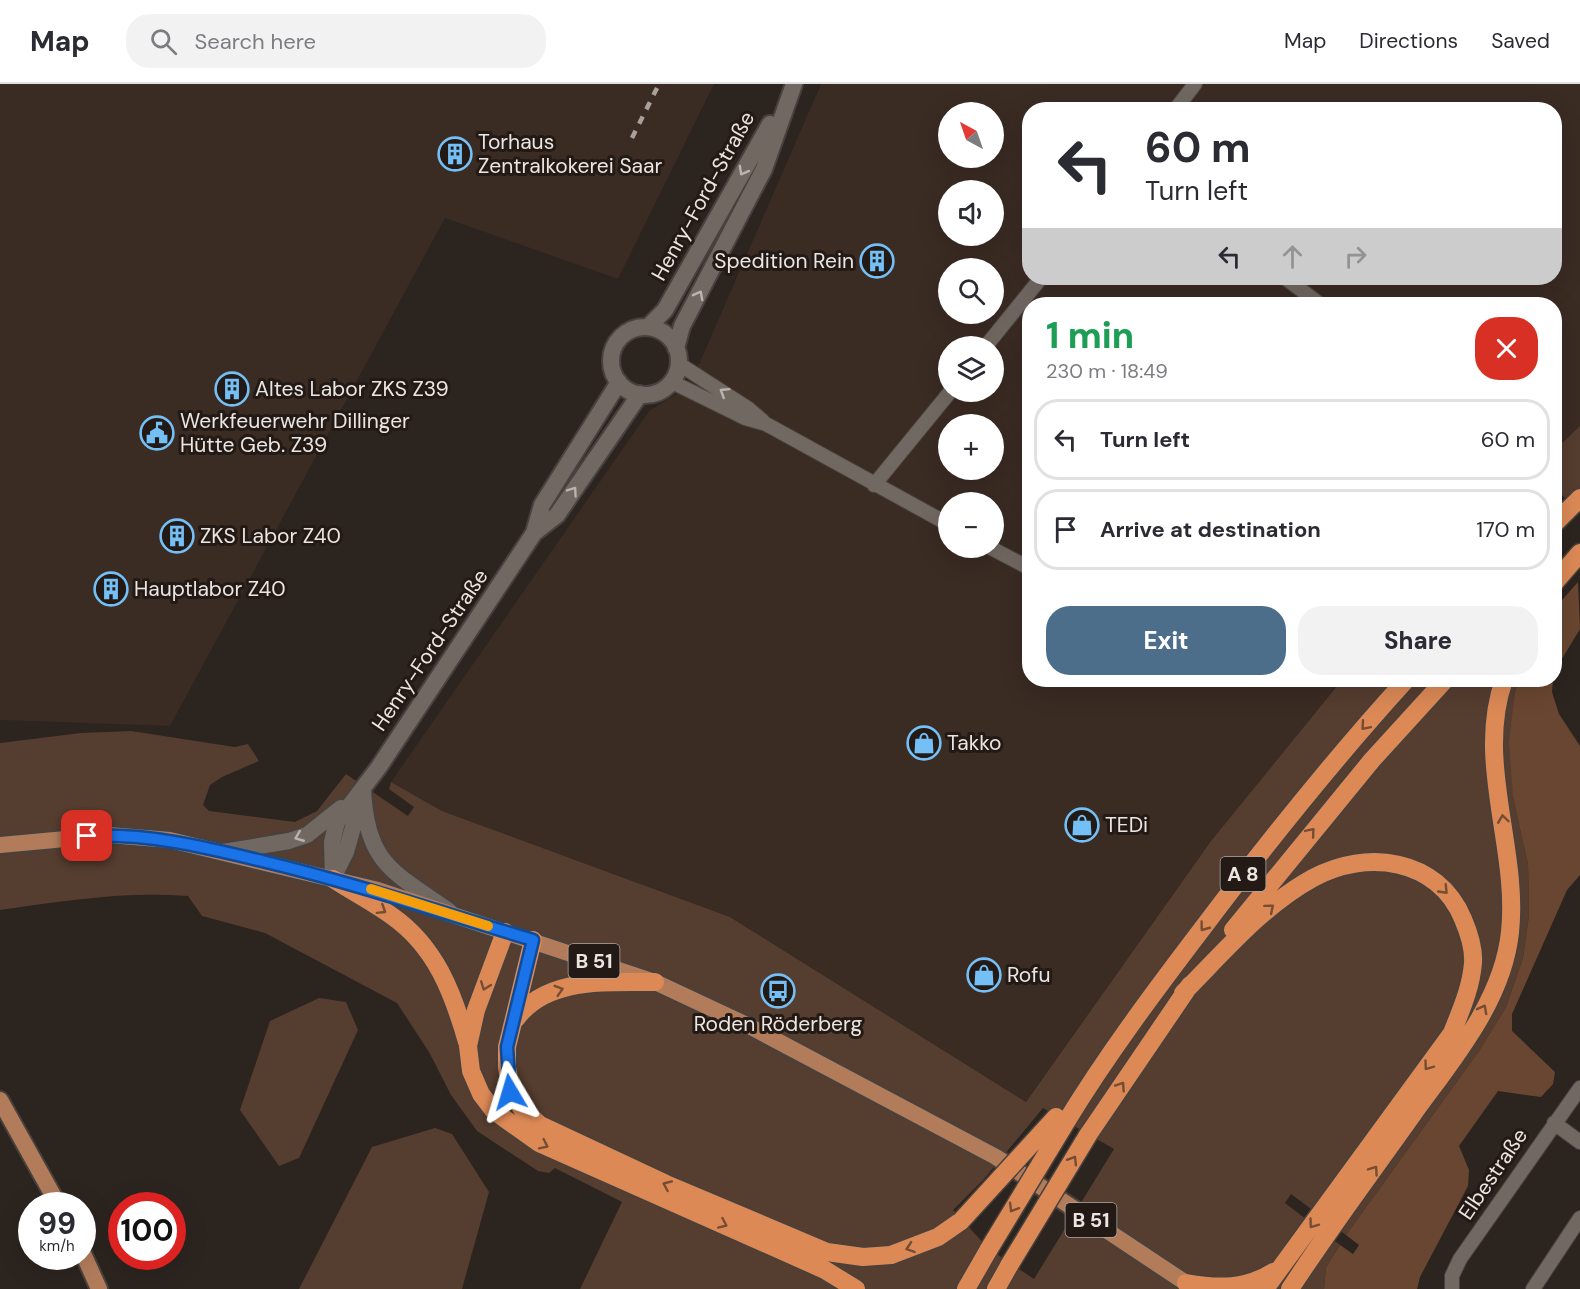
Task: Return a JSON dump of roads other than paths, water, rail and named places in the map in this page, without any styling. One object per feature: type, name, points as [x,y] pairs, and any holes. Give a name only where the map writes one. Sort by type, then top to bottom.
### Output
[{"type":"highway","points":[[1562,516],[1576,502]]},
{"type":"highway","points":[[1562,558],[1580,540]]},
{"type":"highway","points":[[1562,574],[1580,553]]},
{"type":"highway","name":"A 8","points":[[966,1289],[1061,1120],[1260,852],[1400,687]]},
{"type":"highway","name":"A 8","points":[[996,1289],[1088,1135],[1183,993],[1319,823],[1439,687]]},
{"type":"highway","points":[[1265,1289],[1296,1264],[1465,1042],[1502,971],[1510,934],[1512,893],[1496,764],[1495,728],[1503,687]]},
{"type":"highway","points":[[1183,993],[1250,925],[1282,898],[1313,878],[1353,862],[1382,861],[1398,864],[1426,875],[1445,889],[1459,909],[1470,935],[1473,962],[1467,997],[1452,1033],[1296,1264],[1290,1289]]},
{"type":"highway","points":[[333,879],[393,917],[418,939],[435,960],[448,984],[468,1046],[471,1071],[481,1094],[494,1111],[538,1143],[825,1270],[856,1289]]},
{"type":"highway","points":[[468,1046],[476,1010],[506,932]]},
{"type":"highway","points":[[533,940],[507,1047],[510,1092],[522,1109],[540,1125],[666,1184],[827,1252],[863,1257],[891,1255],[938,1237],[961,1221],[1061,1120]]},
{"type":"highway","points":[[513,1023],[525,1007],[554,990],[601,984],[656,982]]},
{"type":"highway","points":[[1190,1286],[1238,1288],[1258,1283],[1296,1264]]},
{"type":"highway","points":[[1296,1264],[1307,1289]]},
{"type":"main road","name":"B 51","points":[[0,845],[109,835],[170,840],[333,879],[451,913],[656,982],[749,1026],[996,1157],[1190,1286]]},
{"type":"main road","points":[[0,1100],[52,1192]]},
{"type":"main road","points":[[0,1120],[51,1189]]},
{"type":"main road","points":[[90,1270],[99,1289]]},
{"type":"street","name":"Henry-Ford-Straße","points":[[648,327],[665,310],[794,84]]},
{"type":"street","name":"Henry-Ford-Straße","points":[[677,356],[682,326],[764,169],[794,84]]},
{"type":"street","points":[[1181,102],[1195,84]]},
{"type":"street","points":[[1026,297],[1035,285]]},
{"type":"street","points":[[1295,285],[1311,297]]},
{"type":"street","points":[[994,336],[1022,301]]},
{"type":"street","points":[[677,356],[672,382],[657,392],[640,394],[632,392],[618,382],[611,363],[617,342],[631,331],[648,327],[665,334],[677,356],[766,424],[938,519]]},
{"type":"street","name":"Henry-Ford-Straße","points":[[534,534],[542,505],[618,382]]},
{"type":"street","points":[[672,382],[744,418],[766,424]]},
{"type":"street","name":"Henry-Ford-Straße","points":[[333,879],[332,842],[337,822],[363,790],[534,534],[557,514],[640,394]]},
{"type":"street","points":[[874,485],[942,402]]},
{"type":"street","points":[[1004,555],[1022,564]]},
{"type":"street","points":[[223,852],[289,842],[307,835],[363,790]]},
{"type":"street","points":[[363,790],[365,824],[372,845],[379,856],[406,881],[451,913]]},
{"type":"street","name":"Elbestraße","points":[[1452,1289],[1452,1276],[1460,1260],[1580,1088]]},
{"type":"street","points":[[1554,1123],[1580,1142]]},
{"type":"street","points":[[1533,1289],[1580,1218]]},
{"type":"railway","points":[[632,138],[659,84]]},
{"type":"place","name":"Torhaus Zentralkokerei Saar","points":[[455,154]]},
{"type":"place","name":"Spedition Rein","points":[[877,261]]},
{"type":"place","name":"Altes Labor ZKS Z39","points":[[232,389]]},
{"type":"place","name":"Werkfeuerwehr Dillinger Hütte Geb. Z39","points":[[157,433]]},
{"type":"place","name":"ZKS Labor Z40","points":[[177,536]]},
{"type":"place","name":"Hauptlabor Z40","points":[[111,589]]},
{"type":"place","name":"Takko","points":[[924,743]]},
{"type":"place","name":"TEDi","points":[[1082,825]]},
{"type":"place","name":"Rofu","points":[[984,975]]},
{"type":"place","name":"Roden Röderberg","points":[[778,991]]}]
